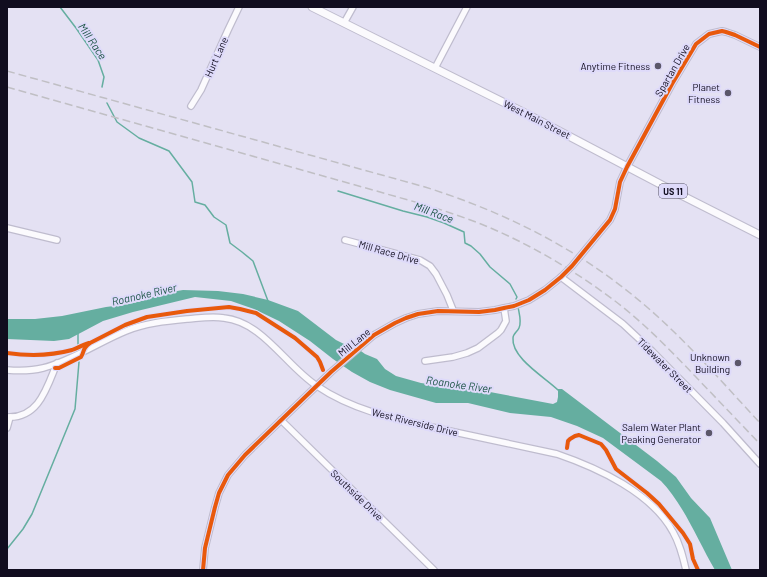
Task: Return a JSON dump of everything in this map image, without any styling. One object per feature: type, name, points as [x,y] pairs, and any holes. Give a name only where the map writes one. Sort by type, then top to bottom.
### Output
[{"type":"main road","name":"West Main Street","points":[[312,7],[525,113],[760,235]]},
{"type":"street","name":"Hurt Lane","points":[[191,106],[201,90],[239,7]]},
{"type":"street","points":[[344,23],[353,7]]},
{"type":"street","points":[[434,68],[467,7]]},
{"type":"street","name":"Spartan Drive","points":[[627,167],[669,89],[696,44],[709,34],[722,31],[735,35],[760,47]]},
{"type":"street","name":"Mill Lane","points":[[203,570],[208,533],[223,484],[235,466],[245,455],[330,372],[374,335],[406,318],[429,312],[453,310],[479,312],[490,311],[516,305],[537,296],[561,277],[580,257],[610,220],[615,209],[620,182],[627,167]]},
{"type":"street","points":[[7,228],[57,240]]},
{"type":"street","name":"Mill Race Drive","points":[[345,240],[420,260],[430,266],[447,295],[453,310]]},
{"type":"street","name":"Tidewater Street","points":[[561,277],[623,324],[667,365],[760,464]]},
{"type":"street","points":[[425,361],[460,355],[478,348],[498,334],[501,330],[506,321],[504,308]]},
{"type":"street","name":"West Riverside Drive","points":[[7,370],[44,368],[116,336],[141,326],[154,323],[215,317],[240,321],[253,329],[316,386],[325,392],[347,402],[406,422],[557,454],[612,477],[640,496],[666,520],[679,545],[686,570]]},
{"type":"street","points":[[7,428],[9,417],[24,414],[34,408],[42,398],[57,363]]},
{"type":"street","name":"Southside Drive","points":[[281,420],[434,570]]},
{"type":"shaded area","points":[[183,290],[218,291],[243,294],[268,300],[298,311],[336,340],[344,344],[354,346],[365,354],[377,359],[385,369],[396,376],[421,383],[490,392],[553,404],[557,402],[558,389],[562,389],[676,477],[691,498],[710,518],[732,570],[715,570],[684,512],[661,481],[603,438],[577,426],[551,417],[510,413],[468,403],[436,403],[390,390],[370,382],[352,372],[310,341],[279,321],[254,309],[231,301],[195,297],[103,321],[69,339],[54,341],[7,339],[7,319],[35,319],[62,316],[129,304],[160,294]]},
{"type":"waterway","name":"Mill Race","points":[[60,7],[98,60],[104,77],[102,87]]},
{"type":"waterway","name":"Mill Race","points":[[107,103],[117,122],[139,138],[169,151],[192,182],[195,202],[205,205],[214,217],[226,225],[230,243],[253,261],[268,301]]},
{"type":"waterway","name":"Mill Race","points":[[338,191],[427,217],[464,232],[465,243],[480,254],[490,267],[510,284],[517,297],[516,299]]},
{"type":"waterway","name":"Mill Race","points":[[518,307],[520,323],[519,328],[513,337],[514,345],[523,360],[558,390]]},
{"type":"waterway","points":[[78,333],[78,346]]},
{"type":"waterway","points":[[7,549],[23,529],[32,514],[75,409],[79,362]]},
{"type":"railway","points":[[7,71],[425,187],[511,220],[565,248],[617,283],[641,302],[687,345],[760,423]]},
{"type":"railway","points":[[7,87],[426,205],[499,231],[567,268],[626,309],[666,347],[760,444]]},
{"type":"cycle path","points":[[203,570],[205,548],[215,507],[219,493],[228,475],[245,455],[331,372],[374,335],[406,318],[418,314],[438,311],[479,312],[495,310],[514,306],[529,300],[545,290],[572,266],[610,220],[615,209],[620,182],[627,167],[672,84],[696,44],[709,34],[722,31],[735,35],[760,47]]},
{"type":"cycle path","points":[[55,368],[59,368],[81,357],[85,348],[90,343],[125,325],[147,317],[229,307],[256,313],[295,338],[317,357],[323,370]]},
{"type":"cycle path","points":[[7,353],[23,355],[48,354],[72,350],[89,343]]},
{"type":"cycle path","points":[[567,448],[568,441],[579,435],[601,444],[606,450],[616,469],[659,504],[683,533],[690,544],[693,559],[698,570]]},
{"type":"place","name":"Anytime Fitness","points":[[658,66]]},
{"type":"place","name":"Planet Fitness","points":[[728,93]]},
{"type":"place","name":"Unknown Building","points":[[738,363]]},
{"type":"place","name":"Salem Water Plant Peaking Generator","points":[[709,433]]},
{"type":"water label","name":"Roanoke River","points":[[144,294]]},
{"type":"water label","name":"Roanoke River","points":[[459,384]]}]
